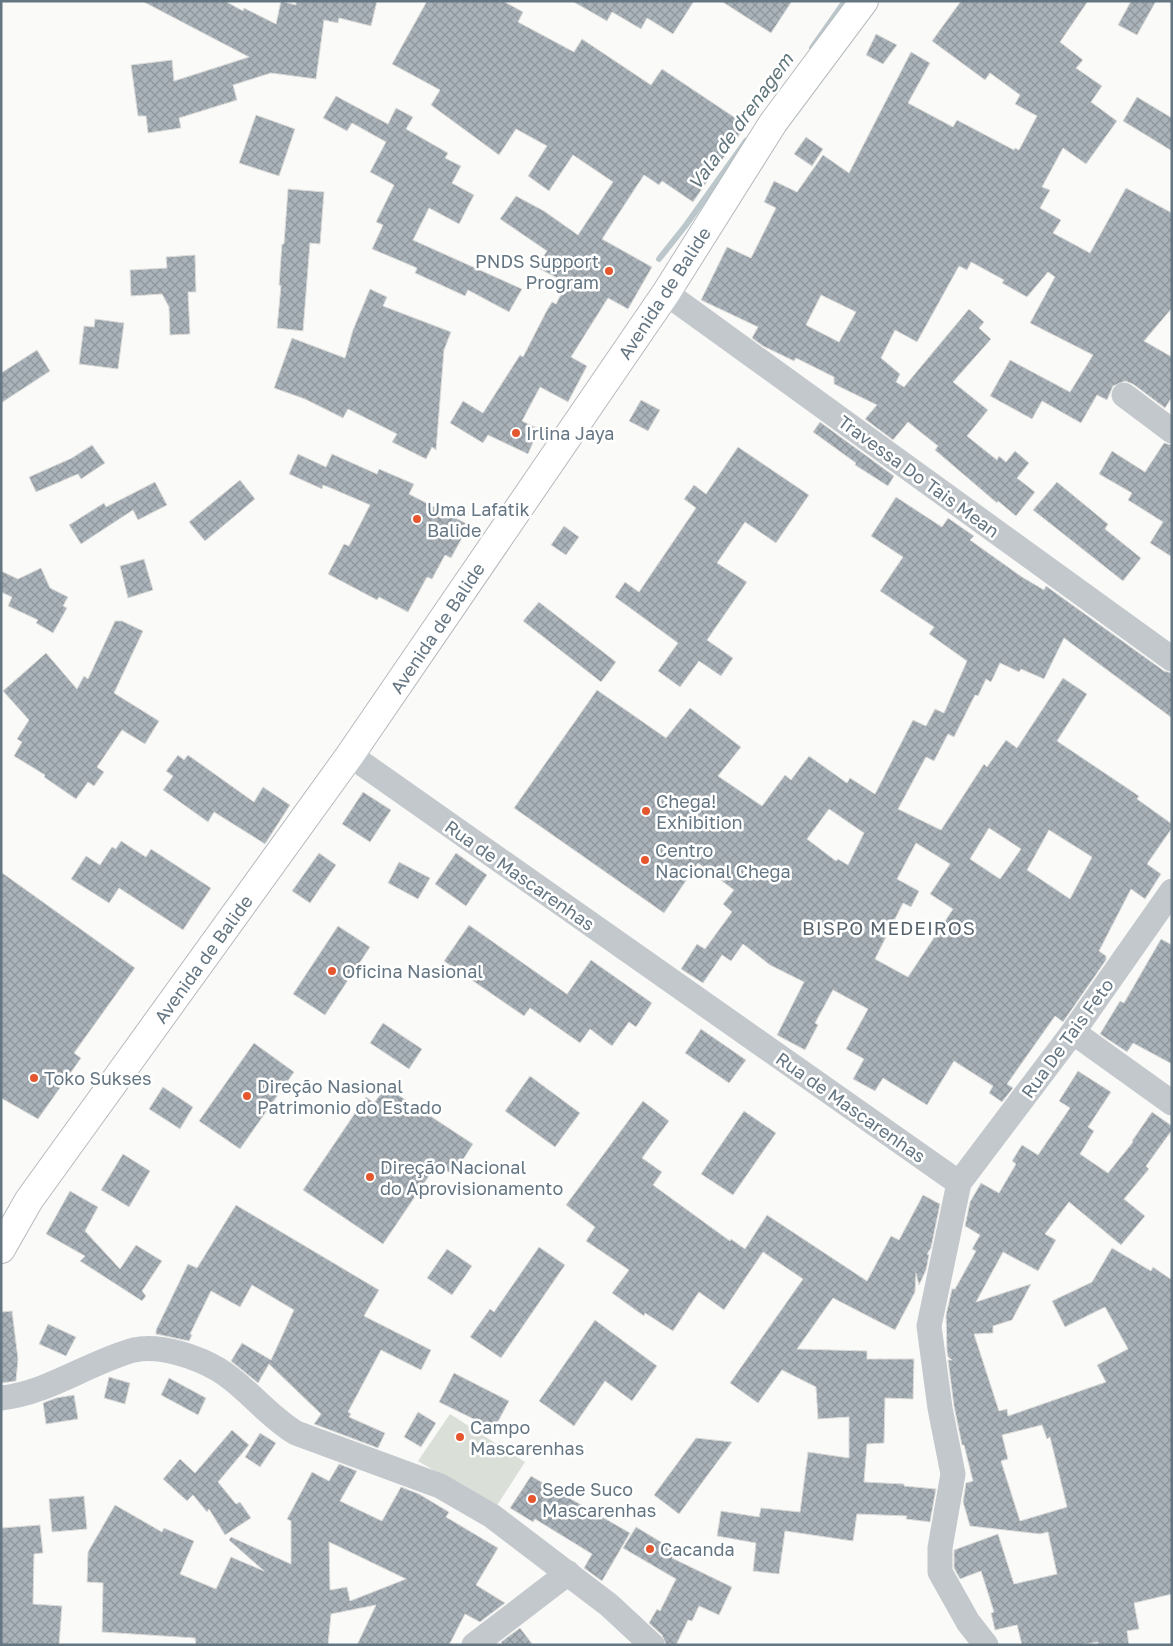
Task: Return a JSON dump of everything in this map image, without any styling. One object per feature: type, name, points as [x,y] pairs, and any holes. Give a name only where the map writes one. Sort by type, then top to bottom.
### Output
[{"type":"main road","name":"Avenida de Balide","points":[[1,1249],[29,1200],[350,755],[666,293],[773,123],[864,1]]},
{"type":"street","name":"Travessa Do Tais Mean","points":[[666,293],[1172,658]]},
{"type":"street","points":[[1124,395],[1172,431]]},
{"type":"street","name":"Rua de Mascarenhas","points":[[350,755],[959,1182]]},
{"type":"street","name":"Rua De Tais Feto","points":[[959,1182],[1073,1032],[1172,891]]},
{"type":"street","points":[[1073,1032],[1172,1103]]},
{"type":"street","points":[[959,1182],[929,1326],[940,1408],[953,1474],[940,1548],[940,1572],[968,1622],[986,1645]]},
{"type":"street","points":[[1,1398],[53,1384],[136,1350],[164,1350],[172,1352],[220,1371],[279,1423],[296,1433],[440,1486],[492,1516],[609,1605],[652,1645]]},
{"type":"street","points":[[474,1645],[568,1573]]},
{"type":"shaded area","name":"Campo Mascarenhas","points":[[450,1414],[525,1462],[496,1507],[418,1461]]},
{"type":"building","points":[[142,1],[225,1],[243,11],[244,8],[276,24],[281,1],[296,5],[296,1],[377,1],[371,26],[339,18],[338,23],[324,20],[316,79],[271,73],[233,85],[237,100],[179,118],[181,128],[148,133],[146,116],[138,116],[131,65],[172,60],[174,81],[249,57]]},
{"type":"building","points":[[427,1],[503,1],[523,12],[518,22],[574,52],[582,39],[651,85],[662,69],[746,125],[693,202],[662,181],[659,185],[644,175],[602,239],[652,267],[628,309],[608,298],[571,357],[587,366],[568,402],[540,387],[522,421],[539,429],[528,454],[488,435],[483,443],[450,423],[463,401],[483,413],[520,355],[523,357],[546,312],[552,302],[556,304],[567,283],[536,267],[547,251],[500,219],[516,196],[544,211],[578,235],[613,182],[573,155],[549,191],[528,176],[547,146],[516,129],[499,155],[431,105],[440,90],[392,64]]},
{"type":"building","points":[[572,1],[694,1],[673,34],[647,18],[641,29],[612,12],[607,21]]},
{"type":"building","points":[[721,1],[792,1],[771,33]]},
{"type":"building","points":[[961,1],[1088,1],[1060,42],[1083,60],[1076,68],[1102,86],[1091,102],[1117,121],[1086,164],[1063,148],[1042,187],[1050,190],[1040,208],[1061,220],[1053,233],[1090,253],[1126,188],[1172,213],[1172,308],[1144,341],[1172,357],[1172,397],[1165,408],[1133,384],[1125,381],[1113,386],[1107,400],[1097,395],[1081,423],[1042,401],[1032,419],[990,396],[1010,360],[1070,392],[1093,355],[1030,323],[1055,277],[1048,272],[1027,297],[1002,283],[1004,280],[971,262],[967,270],[959,266],[917,342],[895,330],[881,358],[900,374],[896,382],[904,387],[969,309],[984,322],[979,328],[991,339],[953,382],[988,410],[967,436],[997,460],[999,456],[1006,462],[1015,451],[1029,463],[1017,478],[1035,492],[1016,516],[998,501],[997,503],[935,450],[938,446],[908,422],[893,440],[865,419],[877,405],[834,384],[834,377],[796,358],[794,361],[763,346],[752,338],[758,327],[701,300],[727,247],[751,258],[776,208],[764,202],[774,181],[797,192],[823,155],[849,173],[911,52],[930,63],[908,103],[953,127],[957,120],[1014,150],[1015,148],[1019,150],[1037,116],[1015,104],[1020,95],[990,73],[985,80],[932,41]],"holes":[[[821,295],[856,312],[839,342],[806,325]]]},
{"type":"building","points":[[1131,1],[1156,1],[1137,35],[1118,25]]},
{"type":"building","points":[[876,34],[897,45],[883,64],[866,55]]},
{"type":"building","points":[[336,96],[388,124],[396,108],[413,117],[406,129],[448,153],[445,158],[461,166],[452,183],[474,195],[459,224],[429,208],[413,240],[522,289],[509,312],[468,290],[465,296],[415,273],[417,268],[372,249],[383,225],[376,222],[394,185],[370,172],[386,142],[352,123],[347,131],[323,118]]},
{"type":"building","points":[[1137,97],[1172,118],[1172,151],[1123,121]]},
{"type":"building","points":[[256,115],[295,129],[279,176],[239,163]]},
{"type":"building","points":[[806,137],[823,149],[812,166],[794,154]]},
{"type":"building","points":[[288,189],[324,192],[320,244],[310,243],[303,331],[277,328],[282,244],[284,244]]},
{"type":"building","points":[[195,255],[196,292],[188,292],[190,334],[170,335],[169,307],[162,294],[131,296],[130,270],[167,268],[166,257]]},
{"type":"building","points":[[370,289],[387,297],[383,306],[451,332],[444,350],[436,450],[432,447],[426,459],[392,442],[397,434],[348,409],[343,418],[305,399],[274,388],[292,338],[345,358],[353,330]]},
{"type":"building","points":[[95,319],[124,323],[118,369],[79,364],[84,326],[94,327]]},
{"type":"building","points":[[37,350],[50,371],[1,403],[1,373]]},
{"type":"building","points":[[641,400],[660,410],[648,431],[629,421]]},
{"type":"building","points":[[820,422],[894,476],[888,486],[855,465],[856,463],[813,432]]},
{"type":"building","points":[[1164,443],[1172,445],[1172,557],[1150,543],[1163,522],[1128,500],[1132,493],[1099,474],[1112,451],[1145,472]]},
{"type":"building","points":[[92,445],[105,463],[81,479],[78,474],[36,492],[29,477],[72,458]]},
{"type":"building","points":[[738,447],[809,495],[776,543],[745,522],[717,563],[747,582],[707,640],[733,658],[721,676],[699,661],[680,687],[658,671],[678,643],[615,597],[625,582],[639,592],[696,508],[684,499],[694,485],[706,494]]},
{"type":"building","points":[[298,454],[326,467],[332,454],[377,474],[379,469],[414,484],[409,494],[469,525],[451,558],[445,555],[432,579],[427,577],[408,612],[379,597],[377,600],[328,574],[344,544],[349,546],[370,505],[323,485],[322,489],[289,474]]},
{"type":"building","points":[[240,480],[255,499],[205,541],[189,522]]},
{"type":"building","points":[[155,482],[167,505],[138,520],[133,510],[81,544],[69,525],[104,503],[106,507]]},
{"type":"building","points":[[1057,482],[1108,524],[1105,529],[1141,558],[1123,581],[1033,510]]},
{"type":"building","points":[[896,497],[942,527],[948,518],[974,536],[970,540],[1022,577],[1044,590],[1046,586],[1164,671],[1172,673],[1172,718],[1064,638],[1044,679],[1021,669],[1019,672],[1000,663],[991,682],[986,679],[978,696],[975,695],[954,737],[948,734],[934,761],[926,757],[898,809],[941,830],[984,764],[987,767],[1006,740],[1017,748],[1063,678],[1087,694],[1057,741],[1139,796],[1137,799],[1172,824],[1172,828],[1147,864],[1161,874],[1145,899],[1131,889],[1099,951],[1106,956],[1106,960],[1063,1022],[1055,1016],[1007,1084],[1013,1088],[1002,1102],[989,1093],[993,1086],[954,1061],[927,1105],[883,1078],[875,1091],[853,1079],[864,1059],[846,1049],[868,1009],[833,990],[815,1023],[818,1025],[805,1050],[777,1035],[804,982],[770,965],[743,944],[731,961],[722,955],[703,983],[681,969],[697,944],[705,949],[732,912],[723,904],[734,890],[698,863],[664,913],[514,808],[597,690],[666,738],[690,708],[741,747],[718,776],[762,806],[785,775],[791,780],[809,756],[847,783],[850,778],[875,794],[913,720],[926,726],[935,709],[944,713],[967,661],[929,634],[934,627],[880,591],[903,557],[871,536]],"holes":[[[829,809],[864,833],[848,865],[838,859],[836,861],[807,839]],[[989,828],[1021,849],[1000,879],[970,859]],[[1049,830],[1092,857],[1070,899],[1027,870]],[[916,843],[950,864],[930,894],[953,909],[908,977],[875,959],[903,903],[911,907],[919,891],[897,879]]]},
{"type":"building","points":[[564,526],[579,537],[566,555],[551,545]]},
{"type":"building","points":[[144,559],[153,590],[128,598],[120,566]]},
{"type":"building","points":[[41,568],[50,588],[68,597],[63,606],[67,608],[53,633],[36,623],[38,620],[8,606],[12,597],[1,592],[1,571],[18,579]]},
{"type":"building","points":[[539,602],[616,662],[601,682],[523,621]]},
{"type":"building","points":[[115,621],[122,621],[143,631],[114,693],[159,721],[145,744],[122,730],[97,767],[104,772],[94,786],[88,782],[76,799],[44,777],[45,775],[14,756],[22,742],[17,739],[29,720],[3,691],[46,653],[77,689],[84,676],[88,679]]},
{"type":"building","points":[[178,755],[184,760],[188,755],[254,802],[263,787],[290,805],[265,844],[214,812],[208,822],[163,790],[173,776],[166,771]]},
{"type":"building","points":[[363,792],[391,810],[370,842],[342,824]]},
{"type":"building","points":[[121,841],[146,857],[151,849],[211,888],[183,930],[119,888],[109,903],[71,879],[86,856],[100,865],[112,847],[116,849]]},
{"type":"building","points":[[319,853],[336,865],[310,903],[292,891]]},
{"type":"building","points":[[456,853],[487,875],[466,906],[435,884]]},
{"type":"building","points":[[399,862],[430,878],[418,899],[388,883]]},
{"type":"building","points":[[1,872],[135,968],[74,1053],[81,1058],[38,1119],[1,1098]]},
{"type":"building","points":[[469,925],[567,994],[591,960],[652,1003],[636,1027],[629,1022],[612,1046],[590,1029],[580,1043],[530,1008],[524,1016],[444,961]]},
{"type":"building","name":"Oficina Nasional","points":[[338,926],[370,947],[325,1015],[293,994]]},
{"type":"building","points":[[1161,939],[1172,945],[1172,1064],[1133,1043],[1127,1052],[1100,1034],[1120,1001],[1124,1003]]},
{"type":"building","points":[[383,1023],[422,1049],[409,1069],[370,1043]]},
{"type":"building","points":[[701,1029],[746,1060],[729,1083],[685,1053]]},
{"type":"building","name":"Direção Nasional Patrimonio do Estado","points":[[254,1043],[294,1072],[240,1149],[199,1121]]},
{"type":"building","points":[[1078,1071],[1111,1092],[1088,1127],[1094,1131],[1080,1154],[1108,1173],[1133,1142],[1152,1112],[1172,1126],[1172,1130],[1146,1166],[1149,1169],[1124,1199],[1145,1216],[1121,1245],[1069,1202],[1045,1234],[1056,1240],[1038,1271],[1003,1252],[976,1302],[1031,1284],[1012,1320],[993,1326],[993,1333],[974,1334],[999,1411],[1007,1409],[1008,1416],[1106,1382],[1097,1365],[1128,1349],[1105,1307],[1065,1327],[1052,1301],[1092,1282],[1112,1248],[1151,1271],[1153,1267],[1172,1280],[1172,1594],[1134,1603],[1139,1629],[1127,1631],[1129,1645],[1098,1645],[1098,1642],[1081,1645],[1022,1645],[1017,1625],[995,1630],[991,1613],[994,1612],[981,1571],[960,1579],[954,1568],[954,1550],[998,1534],[1014,1584],[1057,1574],[1048,1532],[1040,1534],[970,1526],[963,1502],[966,1483],[973,1481],[964,1445],[962,1445],[954,1406],[948,1360],[952,1360],[948,1357],[947,1351],[946,1315],[952,1289],[955,1289],[976,1251],[972,1249],[980,1235],[965,1226],[970,1202],[981,1183],[999,1193],[1016,1164],[1012,1161],[1022,1145],[1038,1155],[1070,1108],[1059,1101]],"holes":[[[1042,1425],[1047,1439],[1050,1437],[1067,1507],[1020,1521],[1001,1461],[1008,1459],[1002,1435]]]},
{"type":"building","points":[[530,1076],[580,1113],[555,1147],[505,1111]]},
{"type":"building","points":[[163,1087],[193,1107],[180,1129],[149,1109]]},
{"type":"building","name":"Direção Nacional do Aprovisionamento","points":[[386,1087],[473,1144],[453,1175],[437,1164],[383,1244],[303,1190],[366,1097],[374,1103]]},
{"type":"building","points":[[643,1101],[669,1121],[642,1158],[662,1172],[653,1185],[730,1241],[731,1239],[745,1249],[767,1215],[867,1281],[891,1236],[899,1240],[923,1195],[940,1204],[931,1248],[927,1254],[929,1255],[926,1270],[919,1285],[916,1273],[915,1292],[895,1330],[833,1298],[797,1349],[867,1351],[867,1359],[914,1359],[913,1399],[885,1398],[884,1443],[867,1444],[864,1482],[904,1484],[904,1486],[936,1489],[930,1522],[906,1519],[907,1516],[857,1514],[853,1541],[785,1531],[779,1574],[753,1571],[756,1543],[717,1536],[721,1511],[759,1517],[761,1508],[800,1512],[808,1452],[849,1458],[849,1417],[818,1419],[816,1387],[782,1370],[758,1403],[730,1383],[803,1279],[763,1252],[724,1310],[699,1292],[673,1331],[645,1313],[644,1316],[612,1293],[629,1270],[586,1241],[595,1227],[566,1205]]},
{"type":"building","points":[[744,1111],[776,1133],[733,1195],[701,1174]]},
{"type":"building","points":[[123,1154],[150,1171],[129,1207],[101,1190]]},
{"type":"building","points":[[70,1191],[98,1207],[85,1231],[120,1269],[136,1245],[162,1261],[142,1291],[146,1296],[142,1301],[80,1261],[85,1256],[46,1234]]},
{"type":"building","points":[[236,1205],[379,1290],[364,1316],[431,1350],[421,1370],[381,1350],[348,1412],[351,1414],[349,1417],[385,1433],[378,1448],[314,1424],[321,1414],[269,1364],[258,1383],[231,1361],[242,1343],[271,1360],[294,1310],[252,1285],[240,1307],[211,1291],[190,1334],[192,1335],[189,1341],[156,1334],[156,1330],[188,1264],[197,1268]]},
{"type":"building","points":[[539,1247],[565,1265],[501,1358],[470,1337],[490,1309],[494,1312]]},
{"type":"building","points":[[447,1249],[472,1266],[452,1295],[427,1278]]},
{"type":"building","points":[[12,1311],[18,1359],[16,1381],[1,1383],[1,1312]]},
{"type":"building","points":[[595,1320],[657,1366],[632,1401],[605,1381],[574,1426],[539,1401]]},
{"type":"building","points":[[48,1324],[76,1337],[66,1356],[39,1344]]},
{"type":"building","points":[[454,1373],[509,1401],[494,1429],[439,1402]]},
{"type":"building","points":[[109,1377],[130,1383],[125,1404],[104,1398]]},
{"type":"building","points":[[169,1378],[206,1398],[198,1415],[161,1395]]},
{"type":"building","points":[[74,1395],[78,1419],[46,1424],[43,1403],[56,1398]]},
{"type":"building","points":[[418,1412],[436,1423],[421,1447],[404,1437]]},
{"type":"building","points":[[232,1430],[249,1445],[218,1482],[236,1504],[240,1502],[251,1518],[225,1535],[209,1509],[207,1512],[193,1495],[187,1501],[163,1479],[180,1459],[195,1473]]},
{"type":"building","points":[[260,1433],[276,1443],[260,1467],[245,1457]]},
{"type":"building","points":[[696,1438],[732,1442],[679,1514],[654,1495]]},
{"type":"building","points":[[339,1464],[357,1471],[340,1501],[382,1521],[401,1487],[419,1494],[449,1512],[446,1517],[498,1548],[476,1585],[505,1603],[480,1622],[465,1614],[449,1645],[357,1645],[376,1605],[331,1614],[328,1645],[196,1645],[195,1638],[102,1632],[103,1583],[87,1582],[88,1552],[115,1505],[162,1532],[164,1528],[194,1541],[180,1574],[216,1589],[231,1557],[264,1571],[229,1540],[231,1537],[291,1564],[291,1521],[287,1519],[312,1472],[329,1481]],"holes":[[[329,1542],[406,1579],[350,1601],[347,1587],[330,1590]]]},
{"type":"building","points":[[531,1476],[630,1533],[602,1581],[584,1568],[592,1554],[535,1519],[533,1522],[510,1508]]},
{"type":"building","points":[[84,1496],[87,1529],[52,1532],[49,1499]]},
{"type":"building","points":[[40,1525],[43,1553],[34,1554],[33,1604],[62,1606],[59,1645],[1,1645],[1,1528]]},
{"type":"building","points":[[636,1527],[676,1551],[672,1558],[732,1587],[719,1615],[699,1606],[692,1621],[688,1620],[676,1645],[666,1645],[662,1635],[649,1623],[657,1609],[660,1611],[676,1579],[623,1548]]},
{"type":"building","points":[[520,1628],[533,1645],[503,1645],[501,1642]]},
{"type":"waterway","name":"Vala de drenagem","points":[[812,48],[845,1]]},
{"type":"waterway","name":"Vala de drenagem","points":[[659,259],[686,225],[746,141]]},
{"type":"place","name":"PNDS Support Program","points":[[609,271]]},
{"type":"place","name":"Irlina Jaya","points":[[516,433]]},
{"type":"place","name":"Uma Lafatik Balide","points":[[417,519]]},
{"type":"place","name":"Chega! Exhibition","points":[[646,811]]},
{"type":"place","name":"Centro Nacional Chega","points":[[645,860]]},
{"type":"place","name":"Oficina Nasional","points":[[332,971]]},
{"type":"place","name":"Toko Sukses","points":[[34,1078]]},
{"type":"place","name":"Direção Nasional Patrimonio do Estado","points":[[247,1096]]},
{"type":"place","name":"Direção Nacional do Aprovisionamento","points":[[370,1177]]},
{"type":"place","name":"Campo Mascarenhas","points":[[460,1437]]},
{"type":"place","name":"Sede Suco Mascarenhas","points":[[532,1499]]},
{"type":"place","name":"Cacanda","points":[[650,1549]]},
{"type":"district","name":"BISPO MEDEIROS","points":[[889,927]]}]
